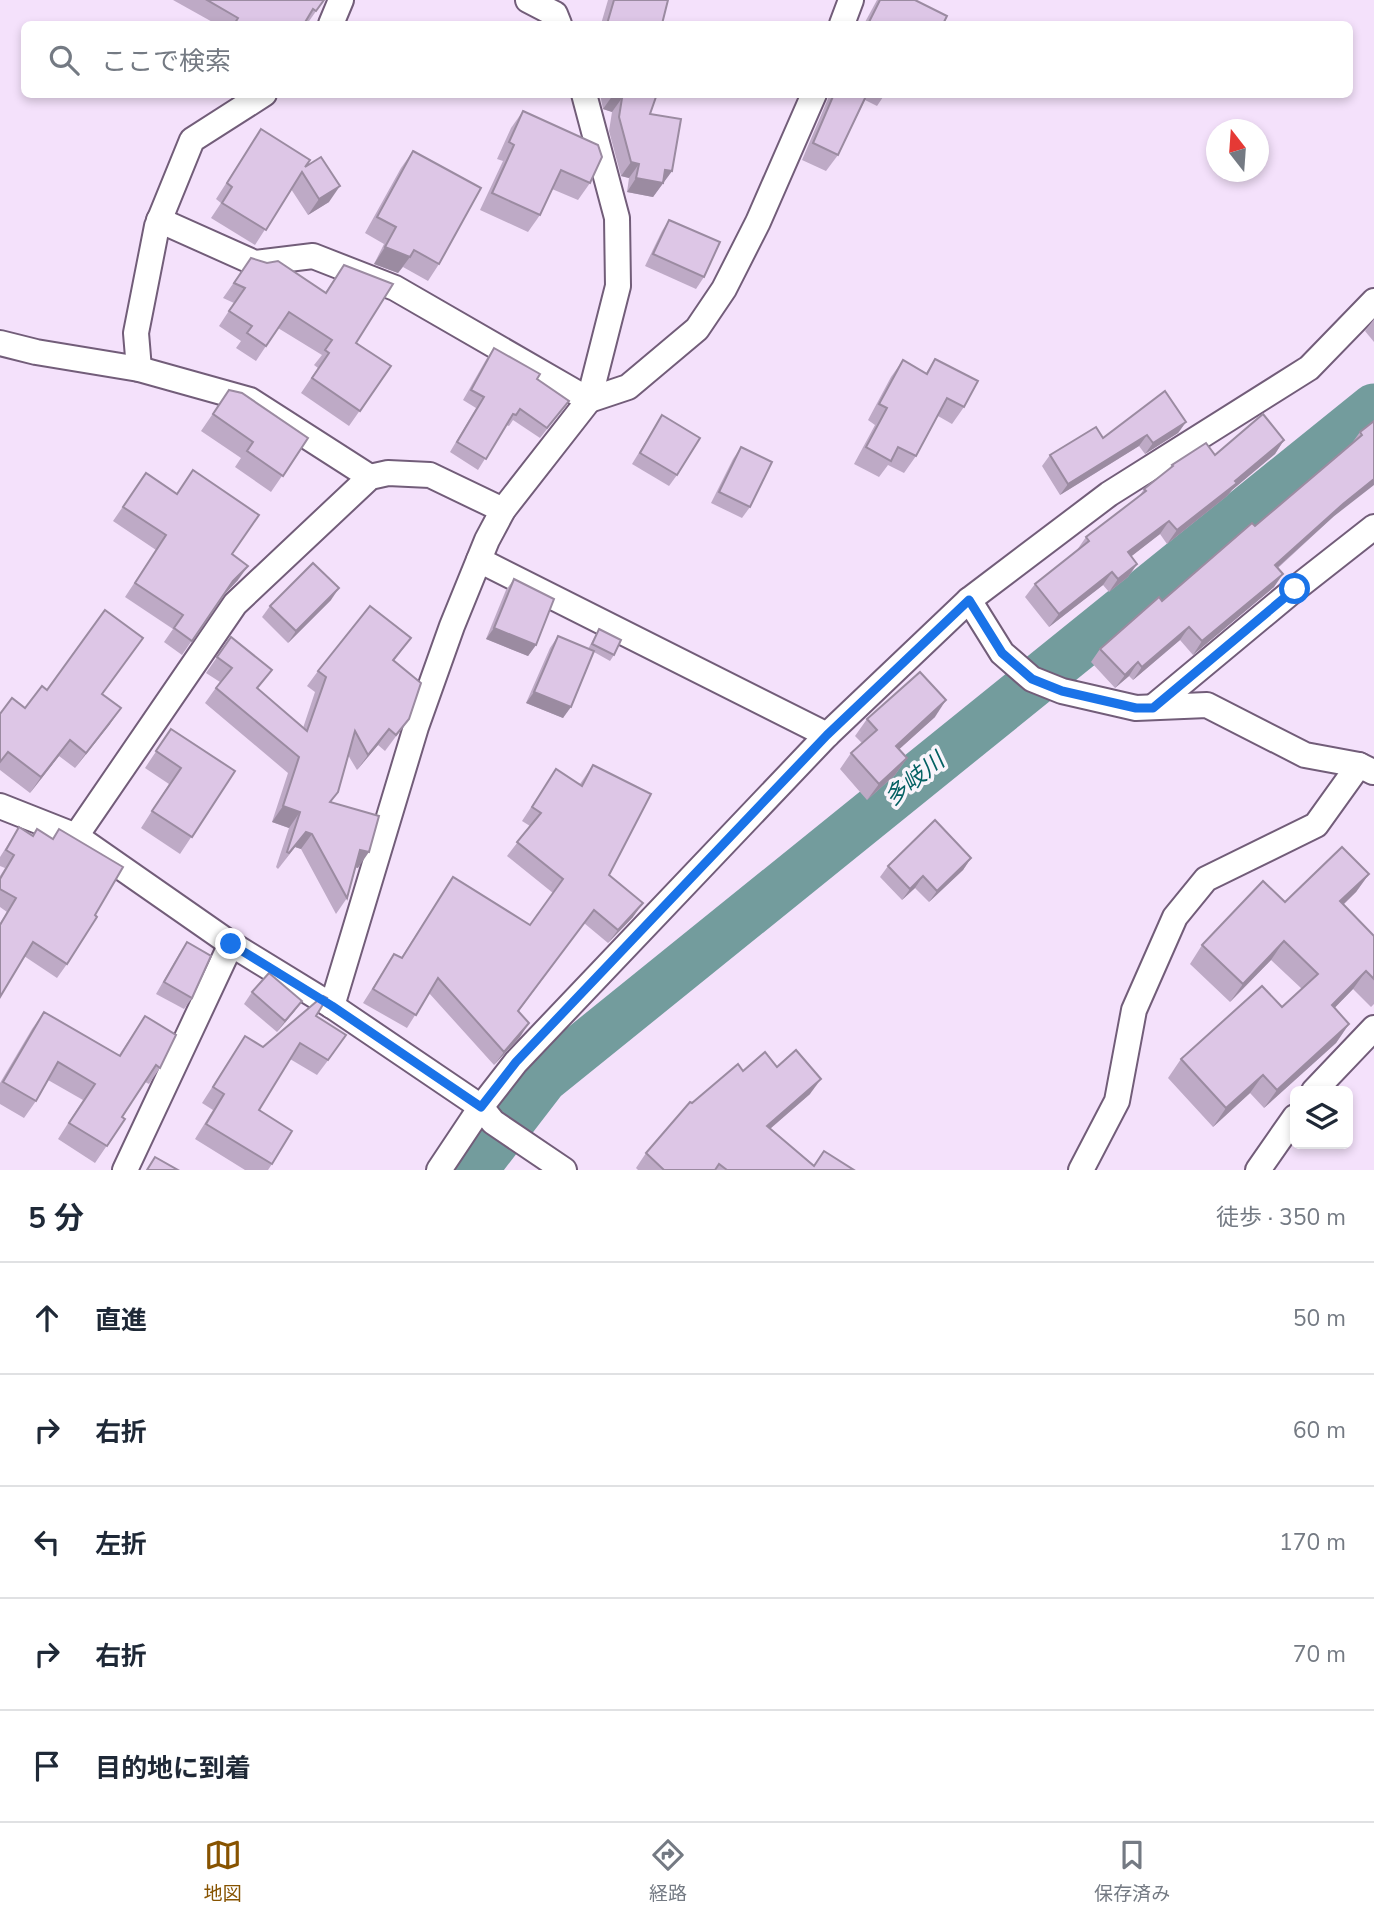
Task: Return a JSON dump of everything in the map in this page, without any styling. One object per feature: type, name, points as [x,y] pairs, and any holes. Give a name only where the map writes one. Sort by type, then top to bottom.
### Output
[{"type":"street","points":[[332,21],[341,0]]},
{"type":"street","points":[[528,0],[555,14],[558,21]]},
{"type":"street","points":[[843,21],[851,0]]},
{"type":"street","points":[[139,369],[136,332],[159,220],[192,140],[258,98]]},
{"type":"street","points":[[332,1006],[416,727],[479,560],[503,510],[589,400],[618,286],[617,218],[585,98]]},
{"type":"street","points":[[159,220],[255,263],[313,256],[395,288],[589,400],[628,387],[697,329],[724,289],[758,222],[812,98]]},
{"type":"street","points":[[439,1170],[481,1107],[516,1062],[827,735],[969,600],[1109,494],[1309,368],[1374,301]]},
{"type":"street","points":[[0,343],[36,352],[139,369],[250,400],[370,477]]},
{"type":"street","points":[[76,836],[235,604],[370,477],[388,473],[430,475],[503,510]]},
{"type":"street","points":[[1153,708],[1374,527]]},
{"type":"street","points":[[479,560],[827,735]]},
{"type":"street","points":[[969,600],[1002,653],[1032,679],[1062,691],[1136,708],[1207,705],[1305,755],[1367,769],[1316,825],[1206,879],[1175,917],[1134,1010],[1117,1101],[1081,1170]]},
{"type":"street","points":[[0,806],[76,836],[231,944],[332,1006],[481,1107],[493,1122],[564,1170]]},
{"type":"street","points":[[125,1170],[231,944]]},
{"type":"street","points":[[1319,1086],[1374,1028]]},
{"type":"street","points":[[1258,1170],[1290,1124]]},
{"type":"building","points":[[207,0],[324,0],[316,11],[313,9],[306,21],[236,21],[238,18]]},
{"type":"building","points":[[614,0],[668,0],[663,21],[608,21]]},
{"type":"building","points":[[880,0],[915,0],[947,16],[944,21],[870,21]]},
{"type":"building","points":[[622,98],[656,98],[650,114],[681,119],[672,171],[665,170],[663,183],[636,178],[639,164],[631,162],[619,117]]},
{"type":"building","points":[[832,98],[865,98],[838,155],[813,143]]},
{"type":"building","points":[[523,111],[598,145],[602,157],[590,183],[561,170],[540,215],[492,193],[514,145],[509,142]]},
{"type":"building","points":[[261,129],[310,160],[305,167],[321,157],[340,186],[319,199],[302,172],[266,230],[222,203],[232,187],[227,183]]},
{"type":"building","points":[[413,151],[481,188],[439,264],[414,250],[410,257],[385,247],[396,227],[377,217]]},
{"type":"building","points":[[669,220],[720,242],[704,277],[653,254]]},
{"type":"building","points":[[251,258],[267,263],[278,261],[326,293],[344,265],[393,284],[356,343],[391,366],[360,411],[312,378],[329,353],[325,350],[332,340],[289,312],[266,346],[247,333],[252,326],[229,311],[245,288],[234,283]]},
{"type":"building","points":[[494,348],[540,374],[537,379],[569,401],[547,428],[520,409],[516,415],[513,414],[486,459],[457,442],[484,397],[471,390]]},
{"type":"building","points":[[935,359],[978,381],[964,407],[947,398],[916,456],[898,447],[891,461],[866,447],[887,408],[879,404],[903,360],[927,374]]},
{"type":"building","points":[[229,390],[242,393],[308,438],[283,476],[247,451],[253,442],[213,414]]},
{"type":"building","points":[[1165,391],[1186,422],[1153,443],[1147,435],[1068,484],[1050,455],[1096,427],[1103,438]]},
{"type":"building","points":[[1263,414],[1284,440],[1235,481],[1237,483],[1177,530],[1169,521],[1128,552],[1137,564],[1118,579],[1112,572],[1059,614],[1035,584],[1089,541],[1086,537],[1146,491],[1144,489],[1172,465],[1206,443],[1215,455]]},
{"type":"building","points":[[662,415],[700,438],[677,475],[640,453]]},
{"type":"building","points":[[1374,421],[1374,479],[1275,565],[1283,574],[1202,641],[1189,627],[1142,667],[1138,662],[1125,675],[1100,649],[1159,597],[1162,601],[1252,523],[1255,526],[1362,435],[1360,432]]},
{"type":"building","points":[[741,447],[772,462],[750,507],[719,492]]},
{"type":"building","points":[[193,470],[259,515],[232,554],[248,566],[233,581],[192,641],[174,628],[183,615],[135,583],[166,535],[123,507],[146,473],[177,494]]},
{"type":"building","points":[[313,563],[339,588],[296,631],[270,606]]},
{"type":"building","points":[[514,579],[554,599],[536,645],[494,628]]},
{"type":"building","points":[[370,606],[411,638],[393,660],[421,683],[409,719],[396,735],[389,729],[368,755],[355,731],[338,792],[330,802],[379,816],[369,852],[360,850],[347,898],[312,834],[306,832],[289,853],[287,852],[300,812],[283,806],[299,757],[216,688],[232,668],[217,657],[231,637],[272,670],[257,688],[307,731],[326,677],[318,671]]},
{"type":"building","points":[[105,610],[143,638],[102,694],[121,708],[86,753],[70,740],[41,777],[8,752],[0,762],[0,714],[12,698],[25,708],[42,686],[47,690]]},
{"type":"building","points":[[599,629],[621,640],[614,655],[592,644]]},
{"type":"building","points":[[558,636],[594,651],[571,707],[534,692]]},
{"type":"building","points":[[920,672],[946,700],[896,746],[907,758],[879,784],[851,753],[877,730],[867,719]]},
{"type":"building","points":[[171,729],[235,771],[192,837],[152,811],[181,768],[156,751]]},
{"type":"building","points":[[593,765],[651,794],[609,875],[643,903],[618,930],[594,910],[518,1011],[529,1023],[504,1052],[438,978],[416,1015],[373,989],[394,954],[402,958],[453,877],[530,925],[563,879],[517,842],[541,813],[532,807],[556,769],[582,786]]},
{"type":"building","points":[[935,820],[971,858],[937,891],[923,876],[910,889],[888,866]]},
{"type":"building","points":[[19,827],[33,836],[37,829],[53,839],[59,829],[123,867],[95,915],[97,917],[67,964],[33,942],[0,997],[0,925],[16,898],[0,889],[0,879],[14,855],[6,850]]},
{"type":"building","points":[[1342,847],[1369,874],[1340,901],[1374,936],[1374,979],[1366,971],[1332,1005],[1349,1024],[1277,1090],[1263,1075],[1226,1108],[1181,1059],[1262,986],[1282,1007],[1318,974],[1284,941],[1243,984],[1202,945],[1263,881],[1285,902]]},
{"type":"building","points":[[187,942],[211,956],[192,998],[164,982]]},
{"type":"building","points":[[269,973],[302,1001],[285,1021],[252,992]]},
{"type":"building","points":[[323,996],[327,998],[316,1016],[346,1035],[328,1060],[300,1043],[259,1110],[292,1131],[272,1164],[206,1124],[224,1094],[213,1087],[245,1036],[263,1047]]},
{"type":"building","points":[[44,1012],[120,1056],[145,1016],[176,1035],[160,1068],[156,1065],[122,1117],[125,1119],[107,1146],[69,1123],[95,1084],[58,1062],[36,1101],[3,1082]]},
{"type":"building","points":[[796,1050],[821,1079],[767,1126],[814,1166],[824,1151],[854,1170],[727,1170],[719,1164],[715,1170],[664,1170],[646,1153],[690,1102],[738,1064],[743,1071],[765,1052],[777,1067]]},
{"type":"building","points":[[155,1157],[178,1170],[147,1170]]},
{"type":"waterway","name":"多岐川","points":[[473,1170],[543,1079],[1374,408]]},
{"type":"route","points":[[231,944],[332,1006],[481,1107],[516,1062],[827,735],[969,600],[1002,653],[1032,679],[1062,691],[1136,708],[1153,708],[1295,589]]}]
